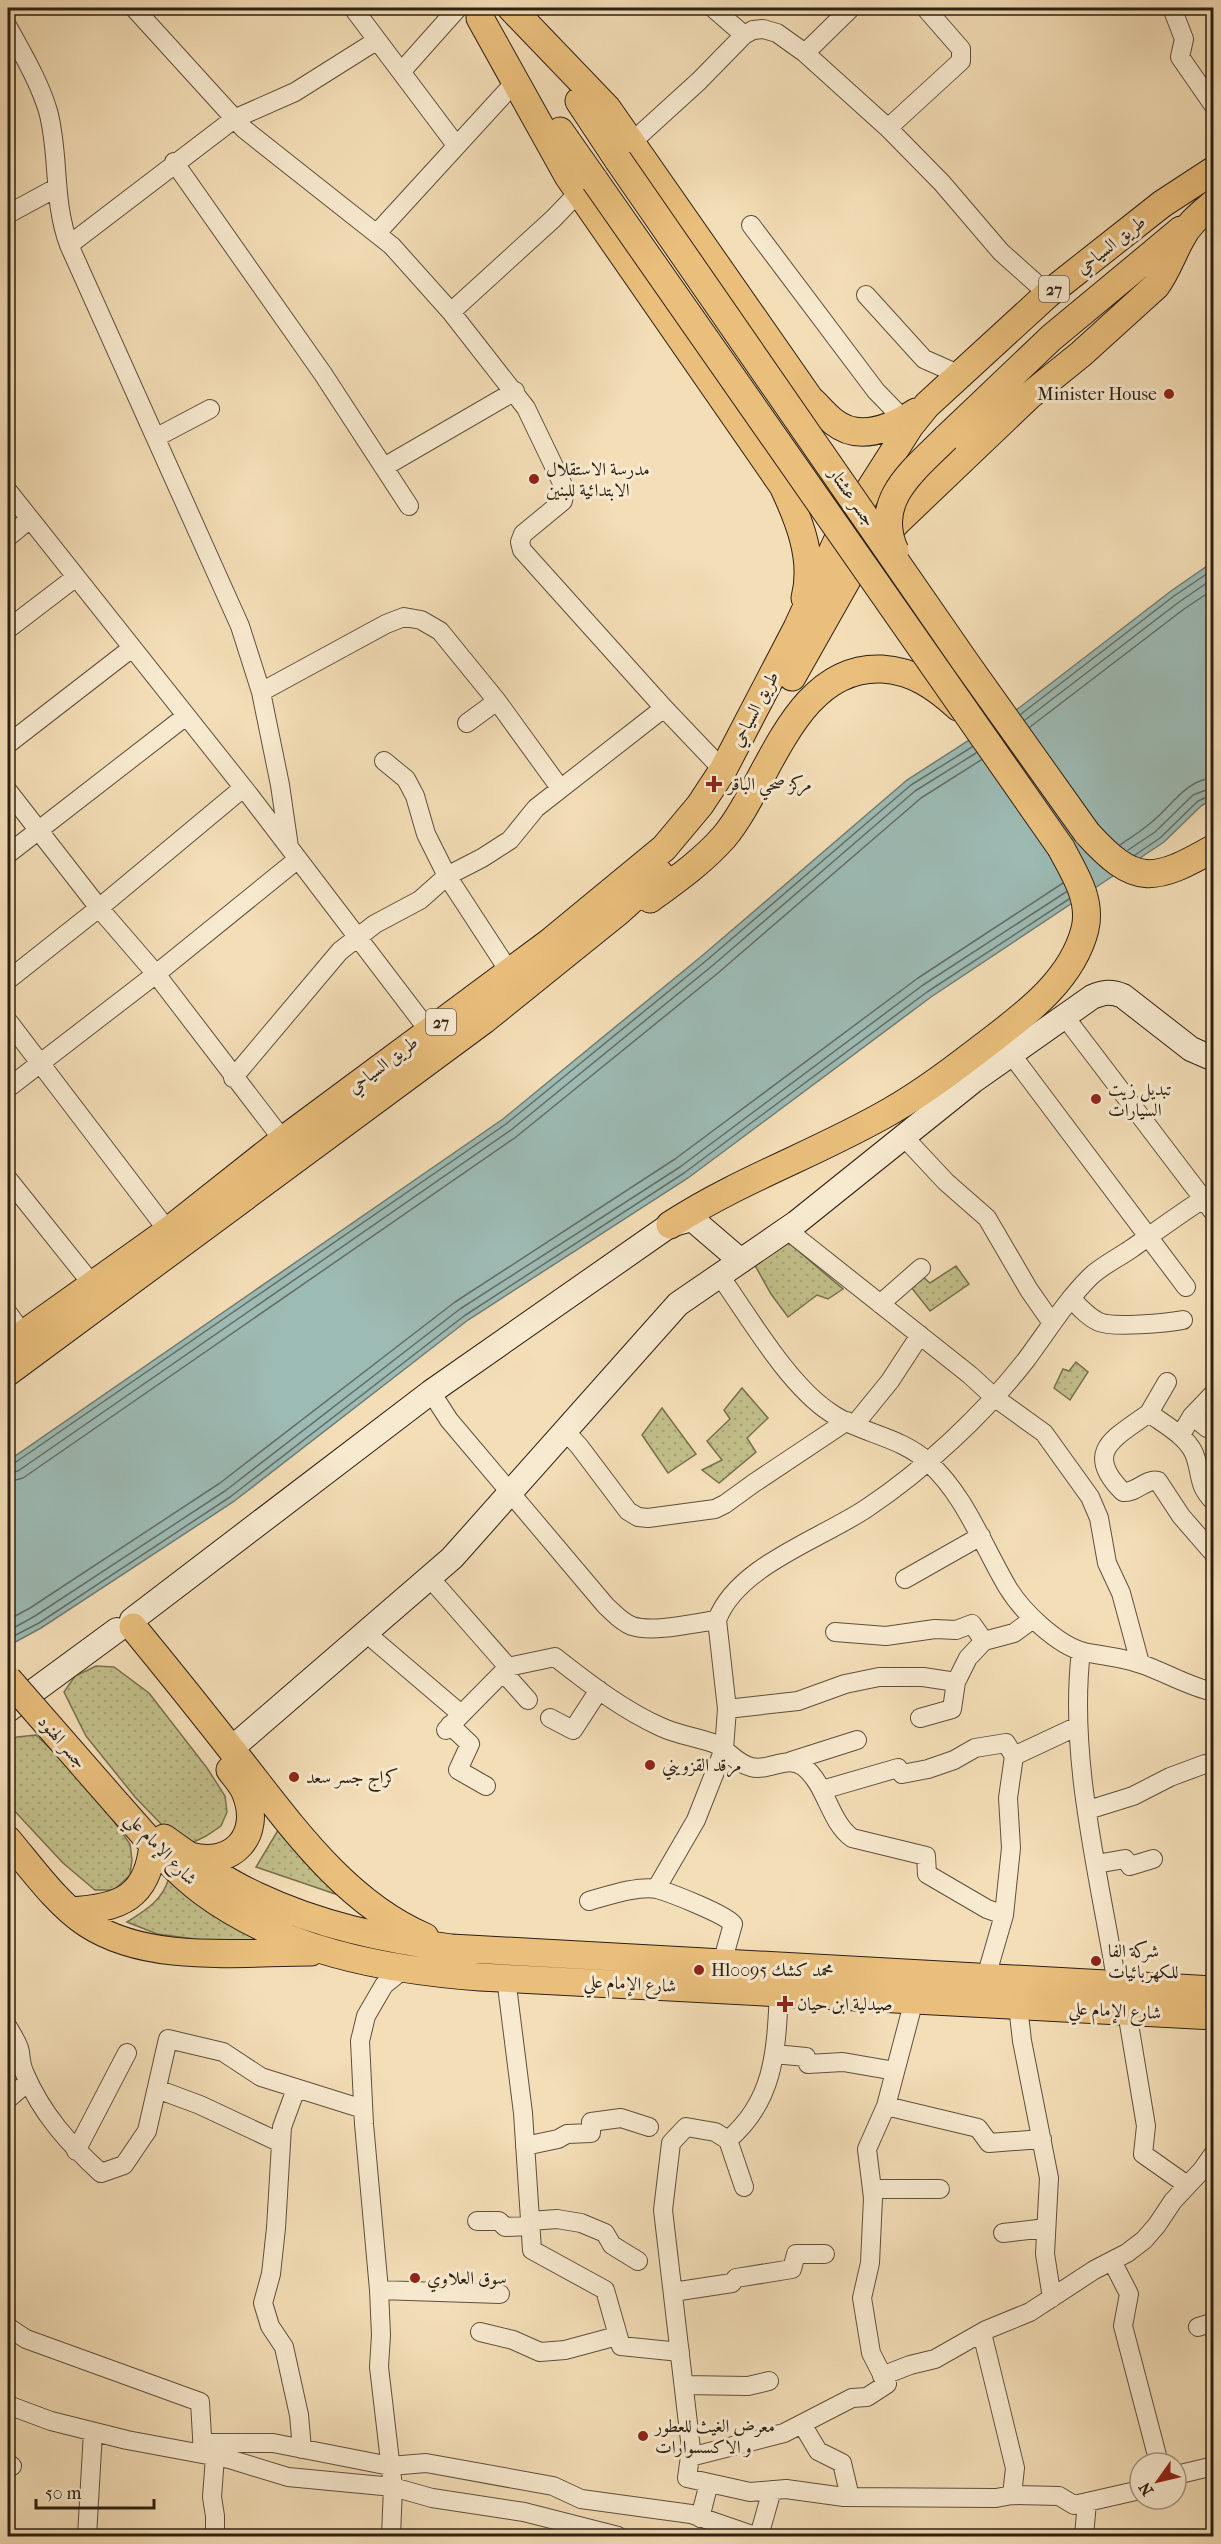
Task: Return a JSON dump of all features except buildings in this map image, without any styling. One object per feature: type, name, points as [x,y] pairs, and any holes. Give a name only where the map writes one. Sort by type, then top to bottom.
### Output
[{"type":"main road","points":[[511,8],[606,140],[625,151],[810,399],[836,424],[857,432],[876,431],[907,423]]},
{"type":"main road","points":[[470,11],[516,81],[547,141],[587,186]]},
{"type":"main road","points":[[470,11],[783,486],[804,537],[808,567],[806,594],[797,628]]},
{"type":"main road","name":"جسر عشتار","points":[[625,151],[910,582],[1087,833],[1111,858],[1125,868],[1146,874],[1171,870],[1214,848]]},
{"type":"main road","name":"طريق السياحي","points":[[8,1372],[435,1041],[509,971],[568,927],[664,848],[700,805],[723,770],[797,628],[838,539],[907,423],[1048,294],[1162,204],[1214,170]]},
{"type":"main road","name":"جسر عشتار","points":[[587,186],[981,731],[1061,848],[1086,900],[1085,928],[1076,954],[1043,998],[1019,1019],[929,1088],[888,1113],[743,1184],[670,1225]]},
{"type":"main road","points":[[910,582],[889,538],[887,523],[896,491],[945,438],[1050,338],[1208,208]]},
{"type":"main road","name":"طريق السياحي","points":[[13,1331],[92,1284],[168,1231],[283,1140],[435,1041],[484,1020],[618,912],[697,837],[737,780],[853,569],[941,478],[1029,396],[1090,346],[1156,286],[1166,273],[1181,237],[1208,208]]},
{"type":"main road","points":[[484,1020],[703,858],[725,836],[791,725],[814,697],[845,675],[870,669],[893,670],[917,676],[940,690],[981,731]]},
{"type":"main road","points":[[127,1628],[231,1749],[314,1853],[390,1919],[456,1948],[459,1975]]},
{"type":"main road","points":[[127,1628],[243,1787],[247,1796],[251,1821],[240,1846],[222,1858],[205,1859],[189,1856]]},
{"type":"main road","name":"جسر الهنود","points":[[8,1679],[117,1804]]},
{"type":"main road","name":"شارع الإمام علي","points":[[117,1804],[189,1856],[257,1896],[306,1916],[394,1940],[456,1948],[1214,1990]]},
{"type":"main road","name":"شارع الإمام علي","points":[[117,1804],[170,1864],[203,1892],[247,1921],[333,1952],[404,1969],[506,1978],[1214,2016]]},
{"type":"main road","points":[[8,1840],[70,1911],[86,1923],[111,1936],[154,1950],[333,1952]]},
{"type":"main road","points":[[70,1911],[96,1910],[115,1905],[131,1895],[144,1881],[148,1872],[153,1844]]},
{"type":"street","points":[[134,8],[234,119],[392,246],[451,312],[515,391],[538,430],[564,493],[563,501],[531,525],[523,534],[520,542],[522,550],[663,708],[723,770]]},
{"type":"street","points":[[353,8],[456,145]]},
{"type":"street","points":[[713,8],[744,35]]},
{"type":"street","points":[[805,53],[851,8]]},
{"type":"street","points":[[1172,8],[1184,39],[1180,57],[1214,106]]},
{"type":"street","points":[[888,128],[961,61],[961,49],[927,9]]},
{"type":"street","points":[[401,72],[470,11]]},
{"type":"street","points":[[8,27],[33,75],[48,112],[56,188],[62,226],[69,245],[240,626],[261,692],[293,853]]},
{"type":"street","points":[[625,151],[744,35],[753,30],[763,29],[777,33],[805,53],[888,128],[942,183],[996,246],[1048,294]]},
{"type":"street","points":[[69,245],[174,162],[234,119],[295,92],[376,41]]},
{"type":"street","points":[[377,233],[516,81]]},
{"type":"street","points":[[174,162],[323,374],[409,506]]},
{"type":"street","points":[[451,312],[587,186]]},
{"type":"street","points":[[10,207],[56,188]]},
{"type":"street","points":[[751,225],[876,391],[907,423]]},
{"type":"street","points":[[866,294],[924,359],[960,375]]},
{"type":"street","points":[[384,467],[515,391]]},
{"type":"street","points":[[157,438],[210,409]]},
{"type":"street","points":[[8,491],[243,788],[435,1041]]},
{"type":"street","points":[[8,537],[30,519]]},
{"type":"street","points":[[8,629],[76,577]]},
{"type":"street","points":[[261,692],[386,624],[404,617],[421,620],[440,631],[497,701],[560,788]]},
{"type":"street","points":[[8,744],[132,648]]},
{"type":"street","points":[[467,723],[497,701]]},
{"type":"street","points":[[233,1078],[319,975],[357,936],[420,900],[447,876],[510,840],[536,808],[663,708]]},
{"type":"street","points":[[8,854],[186,716]]},
{"type":"street","points":[[384,761],[406,779],[415,796],[426,834],[447,876],[509,971]]},
{"type":"street","points":[[8,980],[99,908],[243,788]]},
{"type":"street","points":[[8,791],[99,908],[156,974],[233,1078],[283,1140]]},
{"type":"street","points":[[8,1088],[156,974],[293,853]]},
{"type":"street","points":[[231,1749],[452,1558],[678,1304],[786,1229],[973,1081],[1092,997],[1104,992],[1114,992],[1139,1007],[1191,1049],[1214,1059]]},
{"type":"street","points":[[656,1889],[696,1820],[724,1749],[727,1709],[717,1620],[727,1599],[747,1578],[869,1507],[927,1461],[994,1397],[1026,1360],[1052,1323],[1090,1277],[1149,1237],[1210,1201],[1065,1017]]},
{"type":"street","points":[[8,1021],[168,1231]]},
{"type":"street","points":[[1011,1054],[1186,1287]]},
{"type":"street","points":[[903,1136],[946,1182],[987,1218],[1029,1290],[1052,1323]]},
{"type":"street","points":[[8,1179],[92,1284]]},
{"type":"street","points":[[8,1710],[127,1628],[431,1392],[670,1225],[692,1219],[741,1261]]},
{"type":"street","points":[[786,1229],[994,1397],[1044,1433],[1090,1497],[1099,1518],[1107,1563],[1121,1593],[1140,1663]]},
{"type":"street","points":[[880,1304],[921,1268]]},
{"type":"street","points":[[720,1275],[781,1362],[814,1401],[833,1415],[905,1445],[927,1461],[957,1497],[1009,1589],[1033,1619],[1061,1641],[1081,1651],[1140,1663],[1214,1692]]},
{"type":"street","points":[[1071,1299],[1089,1316],[1102,1323],[1146,1324],[1183,1320]]},
{"type":"street","points":[[565,1431],[628,1511],[638,1517],[648,1518],[715,1509],[851,1423],[890,1382],[920,1335]]},
{"type":"street","points":[[1167,1382],[1149,1413],[1107,1444],[1104,1457],[1113,1482],[1123,1492],[1128,1493],[1151,1480],[1158,1481],[1181,1516],[1213,1553]]},
{"type":"street","points":[[431,1392],[449,1420],[606,1606],[621,1620],[645,1628],[717,1620]]},
{"type":"street","points":[[1180,1436],[1192,1416],[1214,1393]]},
{"type":"street","points":[[1149,1413],[1180,1436],[1191,1448],[1196,1458],[1203,1490],[1214,1502]]},
{"type":"street","points":[[1192,1416],[1208,1428]]},
{"type":"street","points":[[1090,1497],[1113,1482]]},
{"type":"street","points":[[905,1579],[981,1536]]},
{"type":"street","points":[[430,1578],[506,1669],[528,1700]]},
{"type":"street","points":[[920,1718],[952,1709],[956,1682],[968,1658],[984,1641],[1014,1633],[1033,1619]]},
{"type":"street","points":[[835,1632],[886,1636],[935,1629],[957,1630],[972,1624],[984,1641]]},
{"type":"street","points":[[366,1634],[471,1744],[458,1770],[486,1786]]},
{"type":"street","points":[[1081,1651],[1077,1689],[1078,1726],[1096,1864],[1117,1985]]},
{"type":"street","points":[[452,1723],[506,1669],[555,1657],[599,1690],[659,1727],[714,1744],[724,1749],[739,1763],[754,1768],[792,1761],[857,1740]]},
{"type":"street","points":[[727,1709],[798,1701],[845,1684],[879,1677],[923,1677],[956,1682]]},
{"type":"street","points":[[550,1718],[573,1730],[599,1690]]},
{"type":"street","points":[[1014,1756],[1078,1726]]},
{"type":"street","points":[[822,1790],[898,1768],[902,1774],[928,1768],[954,1760],[975,1748],[1006,1743],[1014,1756],[1008,1798],[1011,1848],[1004,1915],[986,1977]]},
{"type":"street","points":[[792,1761],[804,1767],[822,1790],[842,1831],[852,1838],[926,1856],[927,1874],[987,1909],[1004,1915]]},
{"type":"street","points":[[1088,1810],[1133,1796],[1170,1776],[1205,1764]]},
{"type":"street","points":[[1096,1864],[1125,1859],[1130,1866],[1153,1859]]},
{"type":"street","points":[[589,1901],[616,1893],[656,1889],[729,1919],[733,1924],[722,1963]]},
{"type":"street","points":[[391,2536],[393,2487],[379,2367],[381,2335],[379,2290],[363,2109],[360,2041],[366,2016],[384,1985],[404,1969]]},
{"type":"street","points":[[506,1978],[525,2146],[532,2250],[605,2290],[621,2346],[680,2352]]},
{"type":"street","points":[[728,2140],[745,2126],[768,2087],[774,2054],[779,1993]]},
{"type":"street","points":[[690,2457],[784,2433],[852,2398],[867,2397],[887,2384],[871,2353],[861,2298],[870,2263],[872,2189],[867,2149],[885,2106],[915,2000]]},
{"type":"street","points":[[1018,2006],[1022,2041],[1049,2178],[1045,2254],[1052,2298]]},
{"type":"street","points":[[1127,2012],[1146,2126],[1143,2154],[1187,2185]]},
{"type":"street","points":[[8,2027],[20,2050],[20,2064],[28,2082],[51,2120],[76,2151],[101,2173],[124,2165],[147,2131],[168,2039],[223,2052],[261,2077],[363,2109]]},
{"type":"street","points":[[76,2151],[127,2053]]},
{"type":"street","points":[[774,2054],[806,2057],[808,2064],[843,2062],[895,2071]]},
{"type":"street","points":[[8,2099],[28,2082]]},
{"type":"street","points":[[157,2089],[200,2105],[281,2144]]},
{"type":"street","points":[[296,2089],[282,2127],[276,2229],[271,2274],[263,2303],[270,2326],[284,2347],[299,2415],[302,2449]]},
{"type":"street","points":[[885,2106],[978,2128],[989,2143],[1042,2139]]},
{"type":"street","points":[[525,2146],[558,2139],[567,2134],[591,2133],[591,2122],[621,2118],[649,2127]]},
{"type":"street","points":[[744,2187],[728,2140],[715,2132],[686,2127],[671,2143],[663,2210],[691,2449],[687,2478],[750,2492],[786,2489],[850,2497],[1059,2496],[1074,2505],[1128,2493]]},
{"type":"street","points":[[882,2376],[910,2365],[935,2359],[982,2332],[1030,2312],[1144,2240],[1214,2153]]},
{"type":"street","points":[[872,2189],[940,2189]]},
{"type":"street","points":[[477,2220],[499,2221],[505,2227],[557,2219],[580,2223],[605,2233],[612,2245],[638,2261]]},
{"type":"street","points":[[1003,2233],[1046,2228]]},
{"type":"street","points":[[673,2292],[732,2283],[736,2278],[792,2269],[796,2254],[825,2254]]},
{"type":"street","points":[[1112,2261],[1129,2294],[1123,2326],[1156,2451]]},
{"type":"street","points":[[379,2290],[500,2294]]},
{"type":"street","points":[[8,2327],[26,2339],[200,2402],[215,2516],[215,2536]]},
{"type":"street","points":[[480,2332],[513,2340],[540,2352],[565,2350],[617,2336]]},
{"type":"street","points":[[982,2332],[1015,2468],[1012,2495]]},
{"type":"street","points":[[684,2385],[748,2386],[769,2381]]},
{"type":"street","points":[[8,2405],[51,2421],[93,2432],[207,2451],[288,2477],[393,2487],[432,2498],[524,2512],[618,2536]]},
{"type":"street","points":[[802,2424],[818,2451],[842,2463],[850,2497]]},
{"type":"street","points":[[87,2536],[93,2432]]},
{"type":"street","points":[[207,2451],[273,2443],[390,2466],[426,2463],[552,2486],[581,2499],[642,2506],[700,2517],[757,2536],[772,2490]]},
{"type":"street","points":[[1188,2472],[1214,2466]]},
{"type":"street","points":[[700,2517],[709,2483]]},
{"type":"street","points":[[1084,2536],[1087,2502]]},
{"type":"shaded area","points":[[783,1238],[843,1289],[828,1299],[817,1295],[788,1317],[771,1294],[752,1260]]},
{"type":"shaded area","points":[[956,1266],[969,1284],[930,1311],[911,1287],[922,1276],[930,1283]]},
{"type":"shaded area","points":[[1076,1362],[1088,1372],[1070,1400],[1054,1388],[1063,1369],[1069,1371]]},
{"type":"shaded area","points":[[742,1388],[768,1418],[747,1438],[756,1452],[719,1483],[702,1470],[722,1460],[707,1441],[730,1419],[724,1410]]},
{"type":"shaded area","points":[[662,1408],[696,1454],[668,1473],[642,1435]]},
{"type":"shaded area","points":[[96,1666],[114,1667],[149,1693],[207,1768],[225,1796],[227,1812],[221,1826],[194,1842],[168,1831],[135,1797],[86,1736],[64,1692],[75,1676]]},
{"type":"shaded area","points":[[36,1735],[62,1760],[110,1816],[130,1844],[132,1860],[130,1875],[114,1890],[95,1890],[63,1863],[8,1804],[8,1741],[17,1737]]},
{"type":"shaded area","points":[[280,1827],[353,1900],[256,1867]]},
{"type":"shaded area","points":[[169,1878],[273,1943],[210,1941],[157,1934],[127,1922],[158,1899]]},
{"type":"water","points":[[1213,562],[1213,799],[1201,806],[1164,842],[931,997],[688,1178],[468,1320],[233,1502],[41,1628],[8,1646],[8,1461],[503,1119],[703,955],[907,780],[1019,708],[1171,591]]},
{"type":"place","name":"Minister House","points":[[1169,394]]},
{"type":"place","name":"مدرسة الاستقلال الابتدائية للبنين","points":[[534,479]]},
{"type":"place","name":"مركز صحي الباقر","points":[[714,784]]},
{"type":"place","name":"تبديل زيت السيارات","points":[[1096,1099]]},
{"type":"place","name":"مرقد القزويني","points":[[650,1765]]},
{"type":"place","name":"كراج جسر سعد","points":[[294,1777]]},
{"type":"place","name":"شركة الفا للكهربائيات","points":[[1096,1961]]},
{"type":"place","name":"Hl0095 محمد كشك","points":[[699,1970]]},
{"type":"place","name":"صيدلية ابن حيان","points":[[785,2004]]},
{"type":"place","name":"سوق العلاوي","points":[[415,2278]]},
{"type":"place","name":"معرض الغيث للعطور و الاكسسوارات","points":[[643,2436]]}]
